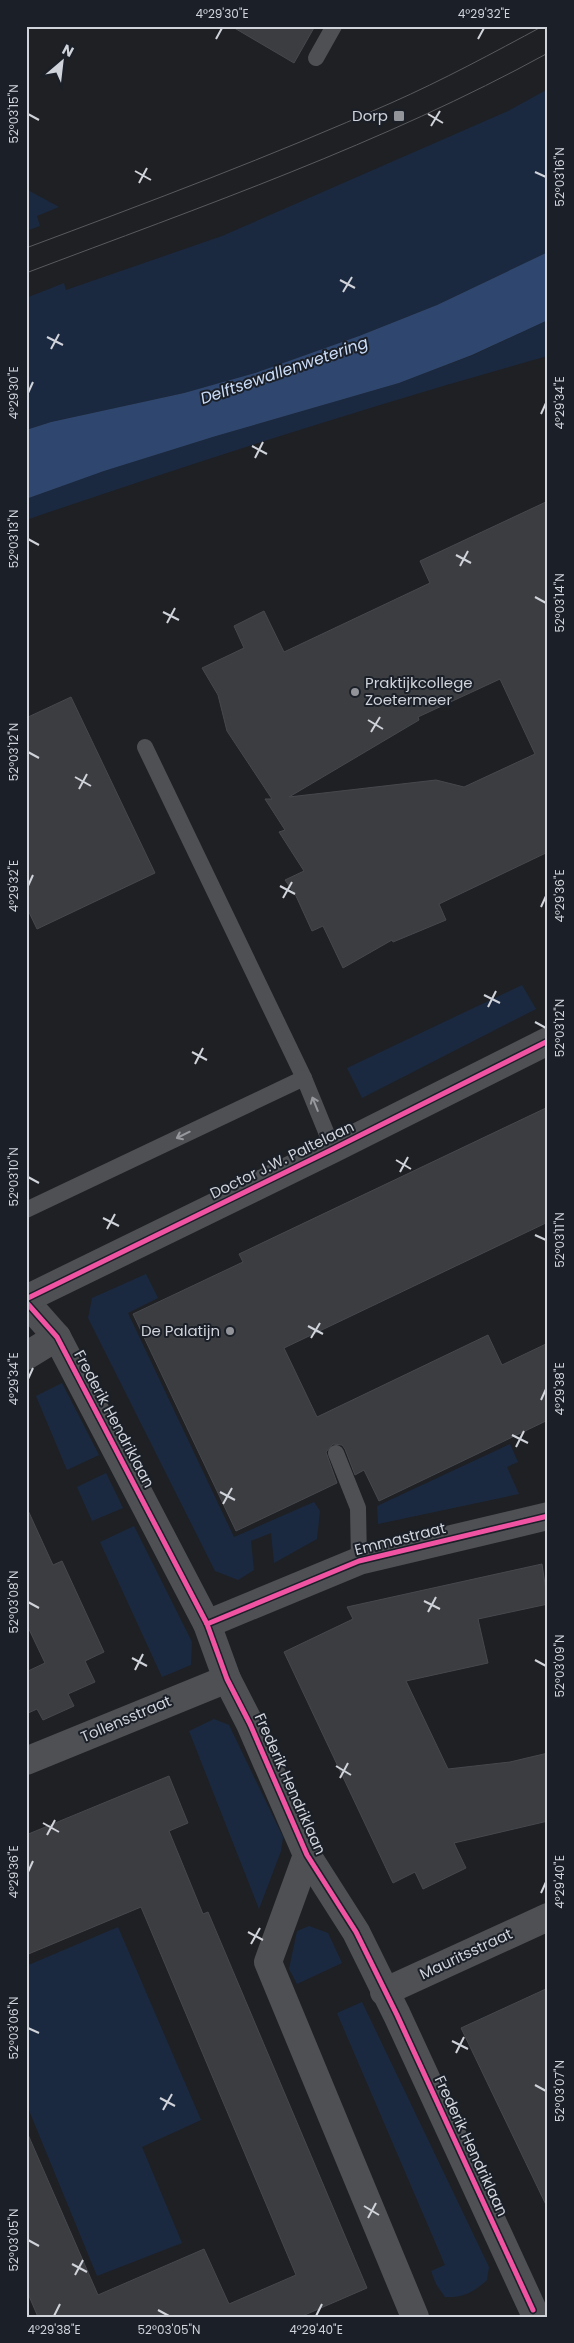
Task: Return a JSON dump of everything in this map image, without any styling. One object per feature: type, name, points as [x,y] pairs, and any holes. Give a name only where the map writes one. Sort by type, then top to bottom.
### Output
[{"type":"street","name":"Doctor J.W. Paltelaan","points":[[26,1301],[548,1041]]},
{"type":"street","name":"Frederik Hendriklaan","points":[[26,1301],[57,1338],[207,1624],[227,1679],[250,1724],[307,1855],[356,1932],[533,2310]]},
{"type":"street","points":[[26,1356],[57,1338]]},
{"type":"street","name":"Emmastraat","points":[[207,1624],[359,1561],[548,1516]]},
{"type":"street","name":"Tollensstraat","points":[[26,1761],[227,1679]]},
{"type":"street","name":"Frederik Hendriklaan","points":[[307,1855],[268,1962],[415,2317]]},
{"type":"street","name":"Mauritsstraat","points":[[384,1992],[548,1917]]},
{"type":"lane","points":[[316,58],[334,26]]},
{"type":"lane","points":[[145,747],[304,1078],[333,1149]]},
{"type":"lane","points":[[26,1210],[304,1078]]},
{"type":"lane","points":[[336,1453],[358,1508],[359,1561]]},
{"type":"shaded area","points":[[548,89],[548,252],[437,305],[359,336],[255,373],[184,393],[51,422],[26,430],[26,298],[64,283],[66,290],[222,236],[508,111]]},
{"type":"shaded area","points":[[26,189],[59,207],[37,216],[40,226],[26,231]]},
{"type":"shaded area","points":[[548,320],[548,356],[286,434],[26,520],[26,499],[104,471],[216,436],[399,383],[473,355]]},
{"type":"shaded area","points":[[522,985],[536,1009],[362,1098],[347,1068]]},
{"type":"shaded area","points":[[146,1274],[158,1298],[128,1313],[234,1537],[314,1502],[320,1511],[317,1539],[274,1563],[271,1533],[251,1541],[254,1570],[238,1580],[215,1571],[88,1318],[92,1298]]},
{"type":"shaded area","points":[[62,1383],[99,1455],[67,1470],[36,1396]]},
{"type":"shaded area","points":[[510,1444],[518,1462],[507,1467],[519,1494],[378,1524],[377,1506]]},
{"type":"shaded area","points":[[106,1473],[123,1508],[92,1521],[77,1487]]},
{"type":"shaded area","points":[[134,1526],[192,1642],[191,1665],[162,1677],[100,1542]]},
{"type":"shaded area","points":[[214,1719],[229,1725],[283,1837],[281,1851],[259,1909],[189,1731]]},
{"type":"shaded area","points":[[309,1926],[328,1933],[342,1963],[297,1984],[289,1969],[297,1931]]},
{"type":"shaded area","points":[[118,1927],[201,2120],[142,2147],[182,2243],[97,2276],[26,2103],[26,1966]]},
{"type":"shaded area","points":[[362,2002],[489,2267],[487,2280],[473,2291],[463,2295],[445,2297],[436,2284],[431,2271],[445,2265],[337,2013]]},
{"type":"water","name":"Delftsewallenwetering","points":[[548,252],[548,320],[472,355],[399,383],[216,436],[104,471],[26,499],[26,430],[51,422],[184,393],[255,373],[359,336],[437,305]]},
{"type":"building","points":[[231,26],[315,26],[294,63]]},
{"type":"building","points":[[548,501],[548,852],[439,904],[446,920],[393,942],[392,940],[343,968],[323,926],[312,931],[296,896],[285,880],[304,871],[279,832],[285,830],[265,799],[272,799],[227,731],[218,695],[202,668],[244,648],[234,626],[264,611],[284,652],[430,583],[420,561]],"holes":[[[500,679],[535,754],[464,787],[436,780],[289,797],[419,720],[418,717]]]},
{"type":"building","points":[[71,697],[155,873],[37,929],[26,906],[26,718]]},
{"type":"building","name":"De Palatijn","points":[[548,1107],[548,1222],[284,1348],[317,1417],[488,1335],[502,1365],[548,1343],[548,1420],[379,1501],[364,1470],[355,1475],[345,1449],[342,1445],[333,1444],[326,1452],[337,1483],[236,1531],[133,1314],[243,1262],[239,1254]]},
{"type":"building","points":[[26,1506],[53,1565],[62,1561],[104,1652],[85,1661],[95,1682],[68,1694],[74,1706],[43,1720],[37,1709],[26,1714],[26,1672],[45,1663],[26,1623]]},
{"type":"building","points":[[542,1564],[548,1604],[478,1619],[488,1663],[406,1681],[448,1769],[510,1762],[548,1753],[548,1821],[454,1843],[466,1868],[423,1889],[415,1872],[393,1883],[284,1652],[353,1619],[347,1607]]},
{"type":"building","points":[[169,1776],[188,1823],[169,1831],[203,1914],[208,1912],[367,2288],[300,2317],[38,2317],[26,2289],[26,2130],[98,2295],[204,2249],[229,2304],[296,2275],[141,1907],[26,1955],[26,1835]]},
{"type":"building","points":[[548,1988],[548,2209],[461,2028]]},
{"type":"tram line","points":[[26,248],[210,178],[346,123],[430,85],[543,26]]},
{"type":"tram line","points":[[26,273],[225,198],[357,145],[485,86],[548,53]]},
{"type":"cycle path","points":[[26,1299],[333,1149],[548,1041]]},
{"type":"cycle path","points":[[26,1302],[57,1337],[207,1624],[227,1679],[250,1724],[307,1855],[356,1932],[397,2015],[533,2310]]},
{"type":"cycle path","points":[[207,1624],[359,1561],[548,1516]]},
{"type":"place","name":"Dorp","points":[[399,116]]},
{"type":"place","name":"Praktijkcollege Zoetermeer","points":[[355,692]]},
{"type":"place","name":"De Palatijn","points":[[230,1331]]}]
